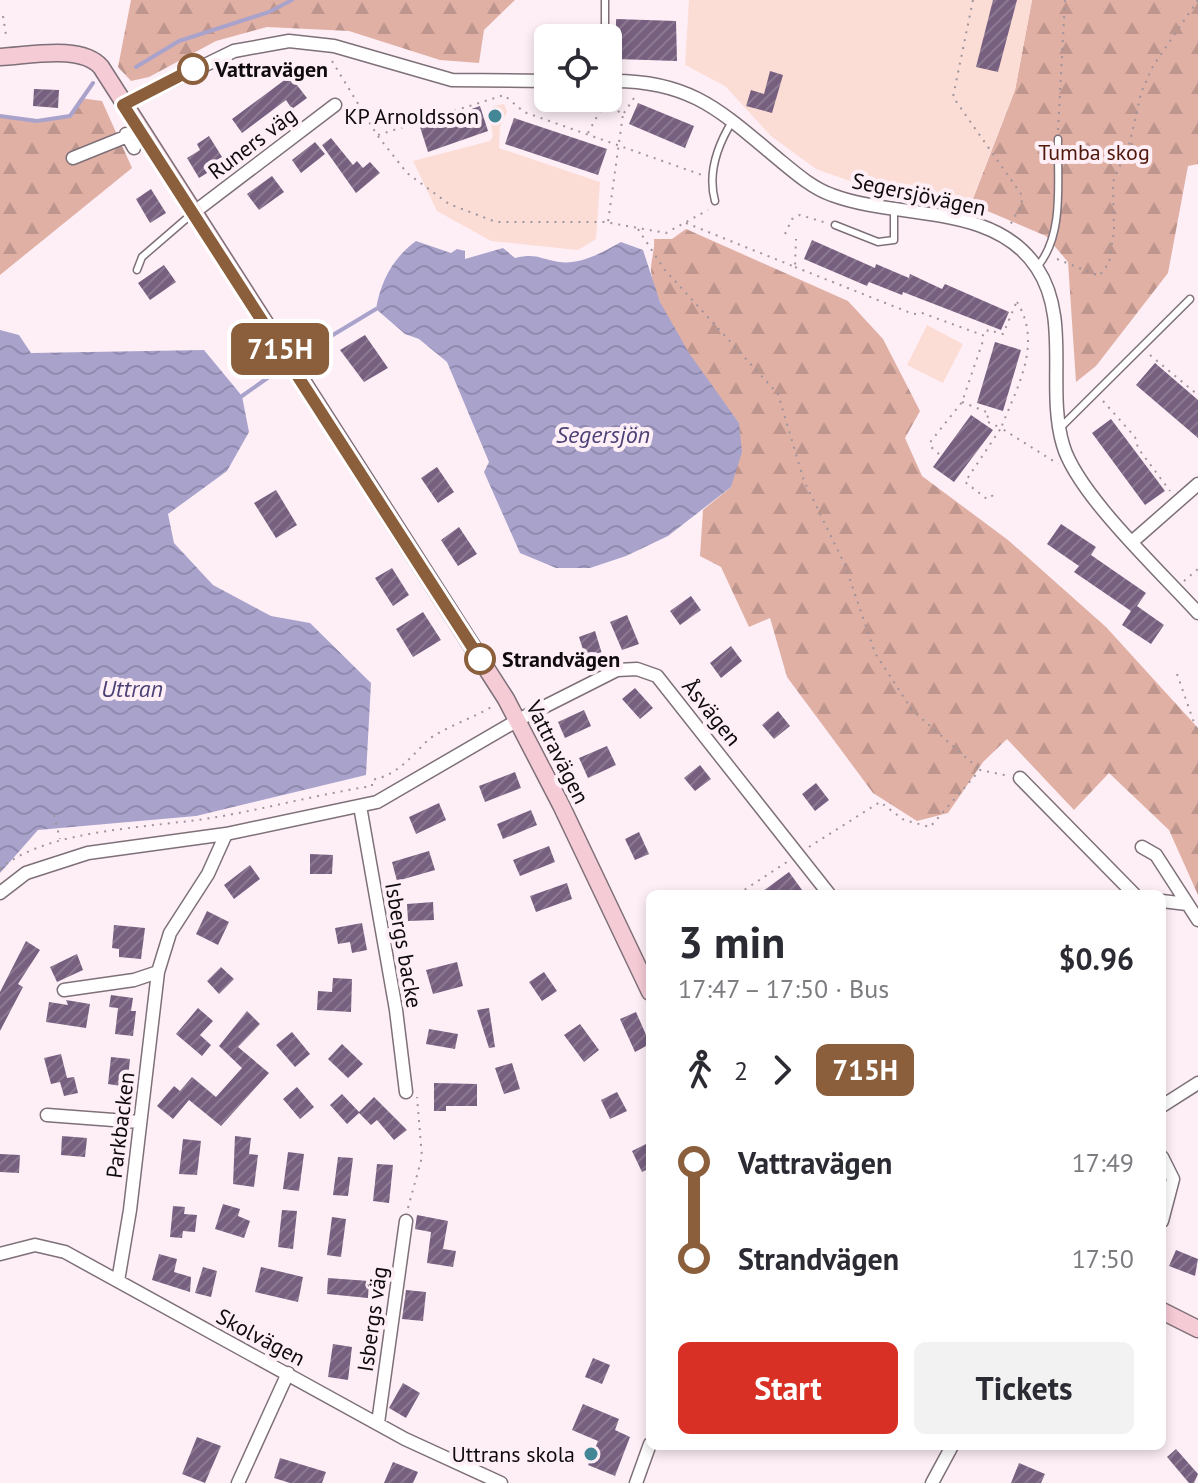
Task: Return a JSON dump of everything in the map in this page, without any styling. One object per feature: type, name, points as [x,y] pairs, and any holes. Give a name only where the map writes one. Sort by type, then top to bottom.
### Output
[{"type":"street","points":[[123,105],[234,51],[289,41],[334,46],[452,80],[534,81]]},
{"type":"street","name":"Vattravägen","points":[[0,57],[79,55],[95,60],[123,105],[133,132],[193,213],[518,720],[646,984]]},
{"type":"street","name":"Segersjövägen","points":[[622,82],[670,86],[708,101],[790,169],[829,194],[894,211],[985,227],[1019,245],[1037,267],[1051,302],[1059,429],[1078,478],[1198,613]]},
{"type":"street","name":"Runers väg","points":[[193,213],[335,105]]},
{"type":"street","points":[[73,158],[133,132],[134,148]]},
{"type":"street","points":[[1133,541],[1198,484]]},
{"type":"street","name":"Åsvägen","points":[[518,720],[617,670],[637,669],[657,676],[826,890]]},
{"type":"street","points":[[0,893],[26,873],[64,859],[226,834],[377,802],[518,720]]},
{"type":"street","points":[[1020,778],[1130,890]]},
{"type":"street","name":"Isbergs backe","points":[[360,806],[396,1010],[406,1092]]},
{"type":"street","name":"Parkbacken","points":[[118,1281],[158,972],[170,933],[208,874],[226,834]]},
{"type":"street","points":[[1142,847],[1156,855],[1198,920]]},
{"type":"street","points":[[1166,901],[1187,904]]},
{"type":"street","points":[[64,990],[122,982],[158,972]]},
{"type":"street","points":[[1166,1103],[1198,1083]]},
{"type":"street","points":[[47,1115],[140,1122]]},
{"type":"street","points":[[1166,1165],[1173,1179],[1166,1206]]},
{"type":"street","name":"Isbergs väg","points":[[378,1423],[406,1221]]},
{"type":"street","name":"Skolvägen","points":[[0,1254],[44,1245],[65,1252],[378,1423],[498,1482]]},
{"type":"street","points":[[1166,1313],[1198,1329]]},
{"type":"street","points":[[238,1483],[288,1373]]},
{"type":"street","points":[[636,1483],[648,1450]]},
{"type":"street","points":[[932,1483],[950,1450]]},
{"type":"lane","points":[[605,0],[605,24]]},
{"type":"lane","points":[[716,203],[711,178],[720,144],[733,120]]},
{"type":"lane","points":[[1037,267],[1049,254],[1056,208],[1058,139]]},
{"type":"lane","points":[[835,225],[878,242],[894,240],[894,211]]},
{"type":"lane","points":[[137,270],[142,257],[193,213]]},
{"type":"lane","points":[[1059,429],[1190,299]]},
{"type":"path","points":[[973,0],[953,97],[1021,194],[1022,204],[1009,228]]},
{"type":"path","points":[[1058,139],[1065,0]]},
{"type":"path","points":[[1049,254],[1099,276],[1109,263],[1114,231],[1113,182],[1130,142],[1141,93],[1153,66],[1198,0]]},
{"type":"path","points":[[3,16],[6,35]]},
{"type":"path","points":[[327,53],[377,135],[407,173],[449,204],[496,222],[607,222],[666,233],[716,203]]},
{"type":"path","points":[[607,222],[623,114],[639,92]]},
{"type":"path","points":[[377,135],[504,95],[524,112],[711,178]]},
{"type":"path","points":[[587,134],[599,112]]},
{"type":"path","points":[[785,234],[792,219],[800,215],[835,225]]},
{"type":"path","points":[[685,223],[913,314],[922,313],[985,336]]},
{"type":"path","points":[[638,229],[664,269],[778,394],[804,481],[845,565],[875,653],[912,710],[980,770],[1020,778]]},
{"type":"path","points":[[795,267],[796,239]]},
{"type":"path","points":[[939,454],[930,446],[931,441],[962,402],[988,330],[1003,334],[1017,301],[1028,325],[1030,347],[1001,428],[965,482],[987,499],[995,494]]},
{"type":"path","points":[[1142,350],[1198,395]]},
{"type":"path","points":[[1097,394],[1135,437],[1138,448],[1178,501]]},
{"type":"path","points":[[962,402],[989,413],[986,421],[1052,463],[1061,465]]},
{"type":"path","points":[[1182,583],[1198,569]]},
{"type":"path","points":[[1177,674],[1198,734]]},
{"type":"path","points":[[0,869],[29,849],[60,840],[181,823],[372,786],[372,780],[387,777],[416,755],[428,740],[498,703]]},
{"type":"path","points":[[880,802],[904,820],[930,827],[980,770]]},
{"type":"path","points":[[54,815],[60,840]]},
{"type":"path","points":[[406,1092],[416,1093],[423,1141],[422,1157],[409,1194],[406,1221]]},
{"type":"green space","points":[[131,0],[515,0],[484,30],[479,63],[440,60],[349,31],[267,27],[216,41],[149,77],[131,81],[118,67]]},
{"type":"green space","name":"Tumba skog","points":[[1032,0],[1198,0],[1198,164],[1188,166],[1168,273],[1096,366],[1076,382],[1068,262],[1046,236],[971,204],[1015,90]]},
{"type":"green space","points":[[80,98],[102,101],[132,168],[0,275],[0,116],[37,121],[70,116]]},
{"type":"green space","points":[[686,229],[848,301],[883,339],[920,411],[905,438],[922,476],[1008,540],[1106,627],[1198,728],[1198,895],[1169,830],[1109,773],[1074,810],[1007,739],[983,762],[948,813],[917,821],[873,793],[787,677],[770,618],[749,627],[721,567],[700,556],[703,510],[731,487],[739,423],[686,350],[655,288],[651,270],[654,239],[672,239]]},
{"type":"shaded area","points":[[689,0],[1032,0],[1015,90],[971,203],[864,186],[816,169],[771,136],[725,86],[685,65]]},
{"type":"shaded area","points":[[504,104],[507,112],[500,127],[499,148],[600,182],[596,239],[578,250],[491,241],[437,211],[413,161],[490,141],[493,136],[489,113],[493,106]]},
{"type":"shaded area","points":[[927,325],[963,344],[943,383],[907,365]]},
{"type":"water","name":"Segersjön","points":[[416,241],[451,253],[457,249],[465,251],[465,259],[503,248],[515,258],[533,256],[575,262],[621,242],[643,250],[660,302],[689,353],[739,423],[742,452],[731,487],[668,536],[626,556],[590,568],[556,568],[520,553],[484,472],[489,462],[447,362],[419,339],[405,334],[376,309],[389,271],[400,255]]},
{"type":"water","name":"Uttran","points":[[0,330],[19,335],[31,353],[204,350],[242,396],[249,432],[227,471],[168,514],[174,543],[213,585],[271,616],[310,623],[371,683],[366,775],[196,816],[38,830],[0,873]]},
{"type":"building","points":[[993,0],[1017,0],[998,72],[976,67]]},
{"type":"building","points":[[616,19],[676,21],[677,61],[622,59],[622,24],[616,24]]},
{"type":"building","points":[[770,71],[783,75],[772,113],[746,106],[751,90],[764,94]]},
{"type":"building","points":[[290,76],[307,98],[292,109],[286,100],[242,133],[232,119]]},
{"type":"building","points":[[34,89],[59,90],[58,108],[33,106]]},
{"type":"building","points":[[638,103],[694,126],[685,148],[629,124]]},
{"type":"building","points":[[480,106],[488,131],[428,152],[420,127]]},
{"type":"building","points":[[514,118],[607,149],[598,175],[505,144]]},
{"type":"building","points":[[209,136],[222,157],[209,164],[212,170],[199,178],[187,158],[200,150],[197,144]]},
{"type":"building","points":[[331,138],[353,165],[357,161],[363,168],[370,162],[380,173],[356,193],[322,145]]},
{"type":"building","points":[[315,142],[325,154],[301,173],[292,160]]},
{"type":"building","points":[[272,176],[284,192],[259,210],[247,194]]},
{"type":"building","points":[[151,189],[166,213],[150,223],[136,199]]},
{"type":"building","points":[[812,240],[875,268],[876,264],[909,278],[910,274],[942,289],[945,284],[1009,312],[1001,330],[903,292],[902,295],[869,282],[867,286],[804,259]]},
{"type":"building","points":[[164,265],[176,282],[150,300],[138,283]]},
{"type":"building","points":[[365,335],[388,368],[364,382],[340,350]]},
{"type":"building","points":[[995,342],[1021,350],[1003,411],[977,403]]},
{"type":"building","points":[[1155,363],[1198,400],[1198,438],[1136,385]]},
{"type":"building","points":[[971,415],[993,430],[954,482],[933,467]]},
{"type":"building","points":[[1111,419],[1165,491],[1145,505],[1092,433]]},
{"type":"building","points":[[437,467],[454,492],[438,503],[421,478]]},
{"type":"building","points":[[276,490],[297,525],[276,538],[254,503]]},
{"type":"building","points":[[1061,524],[1096,547],[1091,555],[1146,593],[1137,606],[1164,625],[1151,644],[1122,625],[1131,611],[1074,572],[1079,566],[1047,544]]},
{"type":"building","points":[[459,527],[477,554],[458,566],[441,540]]},
{"type":"building","points":[[392,568],[409,595],[393,606],[375,578]]},
{"type":"building","points":[[691,596],[701,610],[680,625],[670,611]]},
{"type":"building","points":[[423,612],[441,640],[413,657],[396,629]]},
{"type":"building","points":[[627,615],[639,644],[622,650],[610,622]]},
{"type":"building","points":[[595,631],[603,657],[587,662],[579,637]]},
{"type":"building","points":[[731,646],[742,661],[721,678],[710,663]]},
{"type":"building","points":[[635,688],[653,708],[640,719],[622,699]]},
{"type":"building","points":[[584,710],[591,726],[565,738],[558,722]]},
{"type":"building","points":[[778,711],[790,726],[774,739],[762,725]]},
{"type":"building","points":[[607,746],[616,765],[588,778],[579,758]]},
{"type":"building","points":[[700,765],[711,779],[695,791],[684,778]]},
{"type":"building","points":[[515,772],[521,788],[485,802],[479,786]]},
{"type":"building","points":[[816,783],[829,800],[815,811],[802,794]]},
{"type":"building","points":[[439,803],[446,820],[416,834],[409,817]]},
{"type":"building","points":[[531,810],[537,825],[503,839],[497,824]]},
{"type":"building","points":[[639,832],[649,854],[635,860],[625,839]]},
{"type":"building","points":[[549,846],[555,862],[520,876],[513,860]]},
{"type":"building","points":[[429,851],[435,870],[397,881],[392,862]]},
{"type":"building","points":[[310,854],[333,855],[332,874],[310,874]]},
{"type":"building","points":[[250,865],[260,879],[234,899],[224,885]]},
{"type":"building","points":[[789,872],[802,890],[764,890]]},
{"type":"building","points":[[567,883],[572,899],[536,912],[530,896]]},
{"type":"building","points":[[433,902],[434,920],[408,921],[407,904]]},
{"type":"building","points":[[207,911],[229,922],[218,945],[196,934]]},
{"type":"building","points":[[362,923],[367,950],[352,953],[350,942],[338,944],[335,928]]},
{"type":"building","points":[[114,925],[145,928],[141,959],[119,957],[119,949],[112,948]]},
{"type":"building","points":[[26,941],[40,950],[18,984],[23,987],[0,1031],[0,992]]},
{"type":"building","points":[[77,954],[83,970],[57,982],[50,967]]},
{"type":"building","points":[[457,962],[463,986],[433,994],[426,970]]},
{"type":"building","points":[[221,967],[234,979],[219,994],[207,981]]},
{"type":"building","points":[[544,972],[557,991],[542,1001],[529,982]]},
{"type":"building","points":[[333,978],[352,979],[351,1012],[317,1010],[318,991],[332,992]]},
{"type":"building","points":[[111,995],[133,998],[131,1011],[136,1011],[133,1036],[115,1034],[118,1008],[109,1007]]},
{"type":"building","points":[[66,1000],[90,1004],[86,1028],[46,1022],[49,1002],[68,1005]]},
{"type":"building","points":[[198,1008],[213,1021],[200,1035],[211,1045],[202,1056],[176,1034]]},
{"type":"building","points":[[489,1008],[495,1047],[489,1048],[477,1010]]},
{"type":"building","points":[[247,1011],[260,1024],[238,1047],[269,1073],[221,1126],[189,1100],[173,1119],[157,1106],[174,1086],[180,1091],[192,1077],[216,1097],[242,1068],[219,1046]]},
{"type":"building","points":[[636,1012],[646,1035],[646,1046],[635,1052],[620,1019]]},
{"type":"building","points":[[580,1024],[599,1050],[584,1062],[564,1035]]},
{"type":"building","points":[[429,1029],[458,1034],[455,1049],[426,1044]]},
{"type":"building","points":[[292,1032],[310,1054],[295,1067],[276,1045]]},
{"type":"building","points":[[342,1044],[363,1064],[348,1078],[328,1059]]},
{"type":"building","points":[[61,1054],[67,1078],[74,1077],[78,1093],[64,1096],[60,1082],[51,1084],[44,1058]]},
{"type":"building","points":[[111,1057],[130,1059],[127,1087],[108,1084]]},
{"type":"building","points":[[512,1063],[520,1089],[504,1094],[495,1068]]},
{"type":"building","points":[[434,1083],[477,1084],[477,1106],[446,1106],[446,1111],[434,1111]]},
{"type":"building","points":[[297,1087],[314,1107],[300,1119],[283,1099]]},
{"type":"building","points":[[617,1092],[627,1111],[610,1119],[601,1100]]},
{"type":"building","points":[[342,1094],[359,1112],[374,1097],[407,1130],[394,1140],[377,1120],[371,1125],[359,1113],[347,1124],[330,1105]]},
{"type":"building","points":[[62,1136],[87,1138],[85,1157],[61,1155]]},
{"type":"building","points":[[235,1136],[251,1138],[249,1154],[258,1155],[254,1187],[233,1184]]},
{"type":"building","points":[[183,1139],[201,1141],[197,1175],[179,1174]]},
{"type":"building","points":[[646,1144],[646,1170],[642,1172],[632,1151]]},
{"type":"building","points":[[288,1152],[304,1154],[299,1191],[283,1189]]},
{"type":"building","points":[[0,1154],[20,1155],[19,1173],[0,1172]]},
{"type":"building","points":[[338,1157],[353,1158],[348,1196],[333,1195]]},
{"type":"building","points":[[377,1164],[393,1165],[389,1203],[373,1201]]},
{"type":"building","points":[[223,1204],[240,1209],[238,1216],[250,1221],[244,1238],[215,1229]]},
{"type":"building","points":[[173,1206],[185,1207],[184,1214],[197,1215],[195,1232],[183,1231],[182,1238],[170,1237]]},
{"type":"building","points":[[282,1210],[297,1211],[293,1249],[278,1247]]},
{"type":"building","points":[[417,1215],[448,1221],[443,1249],[456,1251],[453,1267],[427,1263],[431,1232],[415,1229]]},
{"type":"building","points":[[332,1217],[346,1219],[341,1257],[327,1255]]},
{"type":"building","points":[[1176,1250],[1198,1259],[1195,1276],[1169,1266]]},
{"type":"building","points":[[159,1254],[177,1259],[174,1272],[191,1277],[190,1292],[152,1280]]},
{"type":"building","points":[[203,1267],[217,1271],[211,1297],[195,1293]]},
{"type":"building","points":[[261,1267],[303,1277],[298,1302],[255,1292]]},
{"type":"building","points":[[328,1278],[369,1281],[368,1298],[327,1294]]},
{"type":"building","points":[[406,1290],[426,1292],[423,1321],[402,1319]]},
{"type":"building","points":[[333,1344],[352,1347],[348,1380],[328,1377]]},
{"type":"building","points":[[593,1358],[610,1365],[602,1384],[585,1377]]},
{"type":"building","points":[[403,1383],[420,1393],[406,1418],[389,1408]]},
{"type":"building","points":[[583,1404],[619,1419],[615,1430],[630,1437],[615,1476],[588,1465],[598,1441],[572,1430]]},
{"type":"building","points":[[197,1437],[221,1446],[205,1483],[182,1474]]},
{"type":"building","points":[[1176,1449],[1198,1474],[1194,1483],[1189,1483],[1167,1457]]},
{"type":"building","points":[[280,1458],[326,1472],[322,1483],[290,1483],[274,1478]]},
{"type":"building","points":[[393,1462],[418,1472],[413,1483],[384,1483]]},
{"type":"building","points":[[1019,1463],[1045,1474],[1041,1483],[1011,1483]]},
{"type":"waterway","points":[[136,67],[179,41],[269,12],[292,0]]},
{"type":"waterway","points":[[0,116],[37,121],[70,116],[93,83]]},
{"type":"waterway","points":[[308,350],[376,309]]},
{"type":"waterway","points":[[242,396],[276,372]]},
{"type":"bus line","name":"715H","points":[[193,69],[123,105],[480,659]]},
{"type":"place","name":"Vattravägen","points":[[193,69]]},
{"type":"place","name":"KP Arnoldsson","points":[[495,116]]},
{"type":"place","name":"Strandvägen","points":[[480,659]]},
{"type":"place","name":"Uttrans skola","points":[[591,1454]]}]
